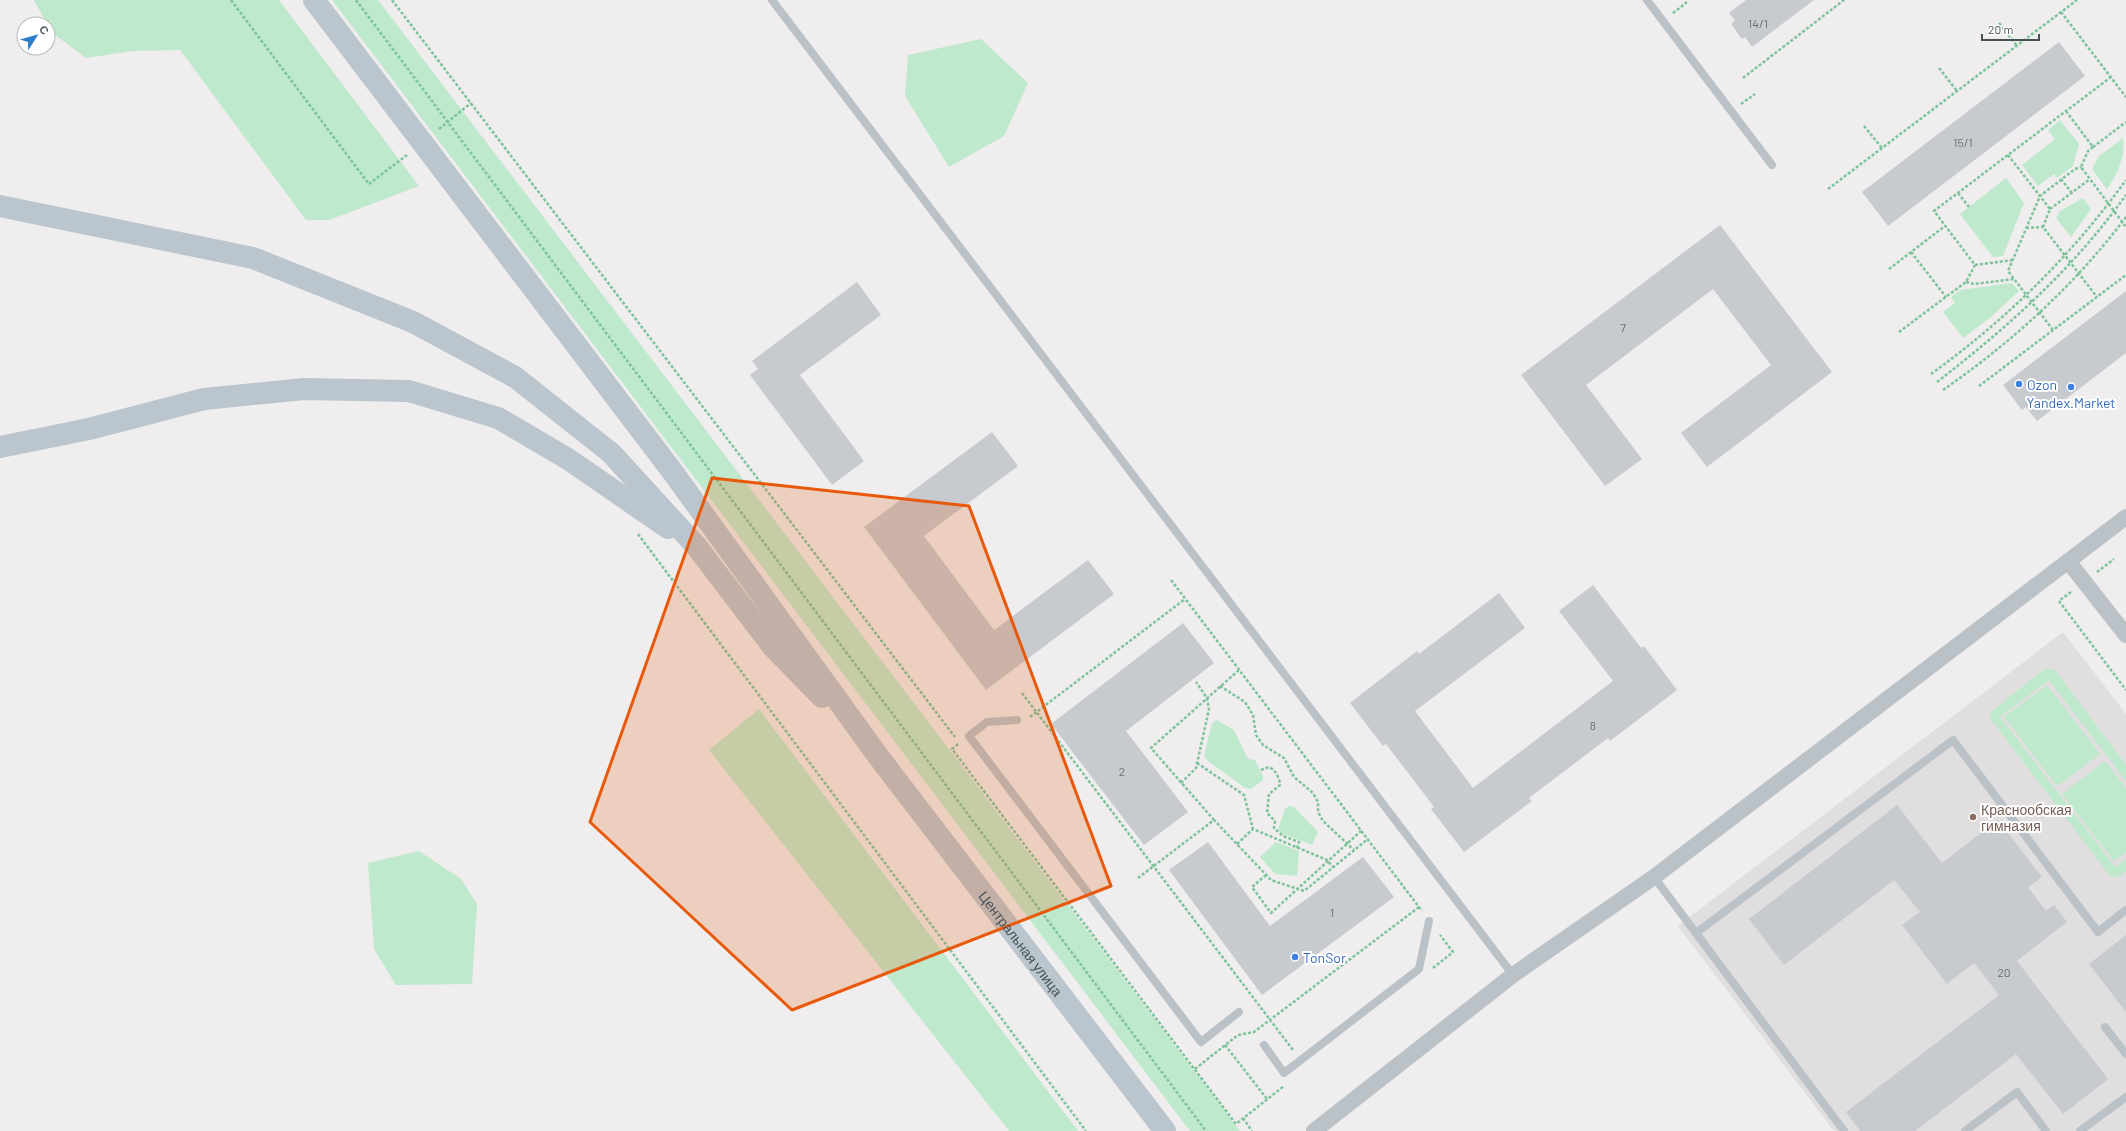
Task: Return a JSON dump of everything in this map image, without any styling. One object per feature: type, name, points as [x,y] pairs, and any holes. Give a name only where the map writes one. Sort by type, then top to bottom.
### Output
[{"type":"main road","points":[[314,0],[672,471],[878,756]]},
{"type":"main road","points":[[0,206],[253,258],[413,322],[515,376],[611,453],[698,547],[773,647],[878,756]]},
{"type":"main road","points":[[0,447],[89,429],[204,399],[304,389],[408,391],[498,418],[568,459],[698,547]]},
{"type":"main road","name":"Центральная улица","points":[[878,756],[1166,1131]]},
{"type":"street","points":[[1314,1131],[1513,974],[1654,877],[2126,518]]},
{"type":"street","points":[[2068,561],[2126,635]]},
{"type":"lane","points":[[772,0],[1513,974]]},
{"type":"lane","points":[[1647,0],[1772,165]]},
{"type":"lane","points":[[1022,720],[987,722],[968,736],[1200,1042],[1239,1012]]},
{"type":"lane","points":[[1696,933],[1953,740],[2098,932],[2126,910]]},
{"type":"lane","points":[[1654,877],[1844,1131]]},
{"type":"lane","points":[[1264,1045],[1284,1073],[1419,968],[1429,921]]},
{"type":"lane","points":[[2105,1026],[2126,1054]]},
{"type":"lane","points":[[1965,1131],[2017,1092],[2046,1131]]},
{"type":"lane","points":[[2080,1131],[2126,1097]]},
{"type":"path","points":[[230,0],[369,184]]},
{"type":"path","points":[[356,0],[1206,1131]]},
{"type":"path","points":[[392,0],[960,743],[952,749],[956,755],[1236,1124],[1243,1118],[1252,1131]]},
{"type":"path","points":[[1743,78],[1844,0]]},
{"type":"path","points":[[1828,189],[2077,0]]},
{"type":"path","points":[[2061,12],[2126,97]]},
{"type":"path","points":[[1999,23],[2017,46]]},
{"type":"path","points":[[1939,68],[1957,91]]},
{"type":"path","points":[[1975,265],[1934,211],[2111,77]]},
{"type":"path","points":[[2066,111],[2093,147]]},
{"type":"path","points":[[2081,168],[2088,151],[2126,122]]},
{"type":"path","points":[[1864,126],[1882,148]]},
{"type":"path","points":[[2008,155],[2050,209]]},
{"type":"path","points":[[2053,330],[2008,271],[2040,196],[2075,169],[2081,168]]},
{"type":"path","points":[[2081,168],[2126,227]]},
{"type":"path","points":[[2061,179],[2072,193]]},
{"type":"path","points":[[2043,226],[2050,209],[2090,179]]},
{"type":"path","points":[[1931,374],[1980,337],[2027,296],[2066,256],[2109,204],[2126,180]]},
{"type":"path","points":[[1958,193],[1968,207]]},
{"type":"path","points":[[1937,382],[1984,346],[2032,303],[2071,263],[2126,195]]},
{"type":"path","points":[[1943,390],[1993,353],[2040,313],[2079,273],[2126,217]]},
{"type":"path","points":[[1889,269],[1945,226]]},
{"type":"path","points":[[2026,228],[2043,226]]},
{"type":"path","points":[[2043,226],[2097,297]]},
{"type":"path","points":[[1911,252],[1946,297]]},
{"type":"path","points":[[1975,265],[2013,260]]},
{"type":"path","points":[[1899,332],[1966,282],[1975,265]]},
{"type":"path","points":[[1979,386],[2126,275]]},
{"type":"path","points":[[1966,282],[1974,284],[2014,279]]},
{"type":"path","points":[[633,527],[1086,1131]]},
{"type":"path","points":[[1171,580],[1429,921]]},
{"type":"path","points":[[1022,720],[1036,712],[1185,599]]},
{"type":"path","points":[[1239,670],[1151,748],[1214,820],[1271,880],[1304,891],[1368,839]]},
{"type":"path","points":[[1181,783],[1196,768],[1209,709],[1207,698],[1196,682]]},
{"type":"path","points":[[1220,686],[1245,702],[1253,715],[1256,735],[1259,740],[1284,758],[1294,778],[1313,793],[1318,802],[1318,812],[1323,821],[1354,850]]},
{"type":"path","points":[[1022,694],[1301,1060]]},
{"type":"path","points":[[956,755],[973,742]]},
{"type":"path","points":[[1197,763],[1244,795],[1253,829]]},
{"type":"path","points":[[1262,770],[1269,767],[1272,768],[1280,781],[1280,785],[1269,794],[1267,812],[1275,821],[1274,828],[1283,836],[1299,842],[1297,848]]},
{"type":"path","points":[[1138,878],[1214,820]]},
{"type":"path","points":[[1237,844],[1253,829]]},
{"type":"path","points":[[1253,829],[1327,860],[1333,867]]},
{"type":"path","points":[[1266,874],[1252,887],[1271,913],[1327,860],[1361,831]]},
{"type":"path","points":[[1195,1069],[1238,1035],[1254,1032],[1419,907]]},
{"type":"path","points":[[1225,1045],[1267,1099]]},
{"type":"highlighted area","points":[[712,478],[969,506],[1111,886],[792,1010],[590,822]]},
{"type":"shaded area","name":"Краснообская гимназия","points":[[2063,632],[2126,714],[2126,1131],[1834,1131],[1678,926]]},
{"type":"green space","points":[[34,0],[279,0],[419,186],[329,220],[306,220],[180,50],[133,51],[86,58],[56,36],[56,16],[42,16]]},
{"type":"green space","points":[[332,0],[378,0],[1240,1131],[1190,1131]]},
{"type":"green space","points":[[981,39],[1028,83],[1004,136],[949,167],[905,96],[908,55]]},
{"type":"green space","points":[[2060,120],[2079,144],[2073,166],[2057,178],[2054,174],[2038,186],[2022,165],[2055,139],[2048,130]]},
{"type":"green space","points":[[2123,138],[2124,144],[2120,165],[2107,189],[2092,169],[2099,156]]},
{"type":"green space","points":[[2006,178],[2024,203],[2003,256],[1993,257],[1960,214]]},
{"type":"green space","points":[[2083,198],[2091,209],[2071,237],[2056,218],[2060,211]]},
{"type":"green space","points":[[2012,283],[2019,291],[1991,317],[1963,338],[1943,312],[1955,303],[1951,297],[1960,290]]},
{"type":"green space","points":[[2046,668],[2055,670],[2126,765],[2126,781],[2049,680],[2000,717],[2115,867],[2126,859],[2126,871],[2119,877],[2110,876],[1989,717],[1993,710]]},
{"type":"green space","points":[[2047,685],[2100,754],[2057,786],[2004,717]]},
{"type":"green space","points":[[759,709],[1078,1131],[1009,1131],[709,750]]},
{"type":"green space","points":[[1217,720],[1234,730],[1248,759],[1255,760],[1263,776],[1263,780],[1251,789],[1245,788],[1208,761],[1204,756],[1212,723]]},
{"type":"green space","points":[[2105,761],[2126,788],[2126,852],[2114,861],[2062,794]]},
{"type":"green space","points":[[1289,806],[1294,807],[1318,832],[1312,845],[1281,833],[1278,829],[1285,809]]},
{"type":"green space","points":[[1276,842],[1299,851],[1297,876],[1275,874],[1260,857]]},
{"type":"green space","points":[[419,851],[461,879],[477,904],[472,984],[396,985],[374,949],[368,863]]},
{"type":"building","points":[[1746,0],[1814,0],[1752,47],[1745,37],[1742,39],[1731,24],[1735,20],[1729,13]]},
{"type":"building","points":[[2059,42],[2085,76],[1888,226],[1862,192]]},
{"type":"building","points":[[1720,225],[1832,372],[1707,467],[1681,433],[1771,365],[1713,289],[1586,385],[1642,459],[1605,486],[1521,375]]},
{"type":"building","points":[[857,282],[881,315],[800,375],[864,461],[832,485],[750,375],[758,369],[752,361]]},
{"type":"building","points":[[2126,291],[2126,353],[2037,421],[2026,407],[2022,410],[2003,385]]},
{"type":"building","points":[[992,432],[1018,466],[924,536],[994,630],[1088,560],[1114,594],[986,690],[864,527]]},
{"type":"building","points":[[1593,585],[1641,648],[1644,646],[1677,690],[1610,741],[1608,738],[1529,798],[1532,801],[1464,852],[1431,809],[1434,807],[1386,744],[1383,746],[1350,703],[1417,651],[1419,654],[1499,593],[1525,628],[1415,711],[1473,788],[1613,681],[1559,611]]},
{"type":"building","points":[[1183,623],[1214,663],[1126,731],[1188,812],[1144,845],[1051,724]]},
{"type":"building","points":[[1897,805],[1942,863],[1998,820],[2042,877],[2028,887],[2046,911],[2054,905],[2067,922],[2017,961],[2108,1079],[2063,1114],[2016,1054],[1915,1131],[1860,1131],[1846,1112],[1999,995],[1974,963],[1947,984],[1902,925],[1920,912],[1894,880],[1784,965],[1749,919]]},
{"type":"building","points":[[1208,842],[1270,926],[1363,857],[1394,897],[1262,995],[1169,870]]},
{"type":"building","points":[[2126,935],[2126,1012],[2089,964]]},
{"type":"place","name":"Ozon","points":[[2019,384]]},
{"type":"place","name":"Yandex.Market","points":[[2071,387]]},
{"type":"place","name":"Краснообская гимназия","points":[[1973,817]]},
{"type":"place","name":"TonSor","points":[[1295,957]]}]
